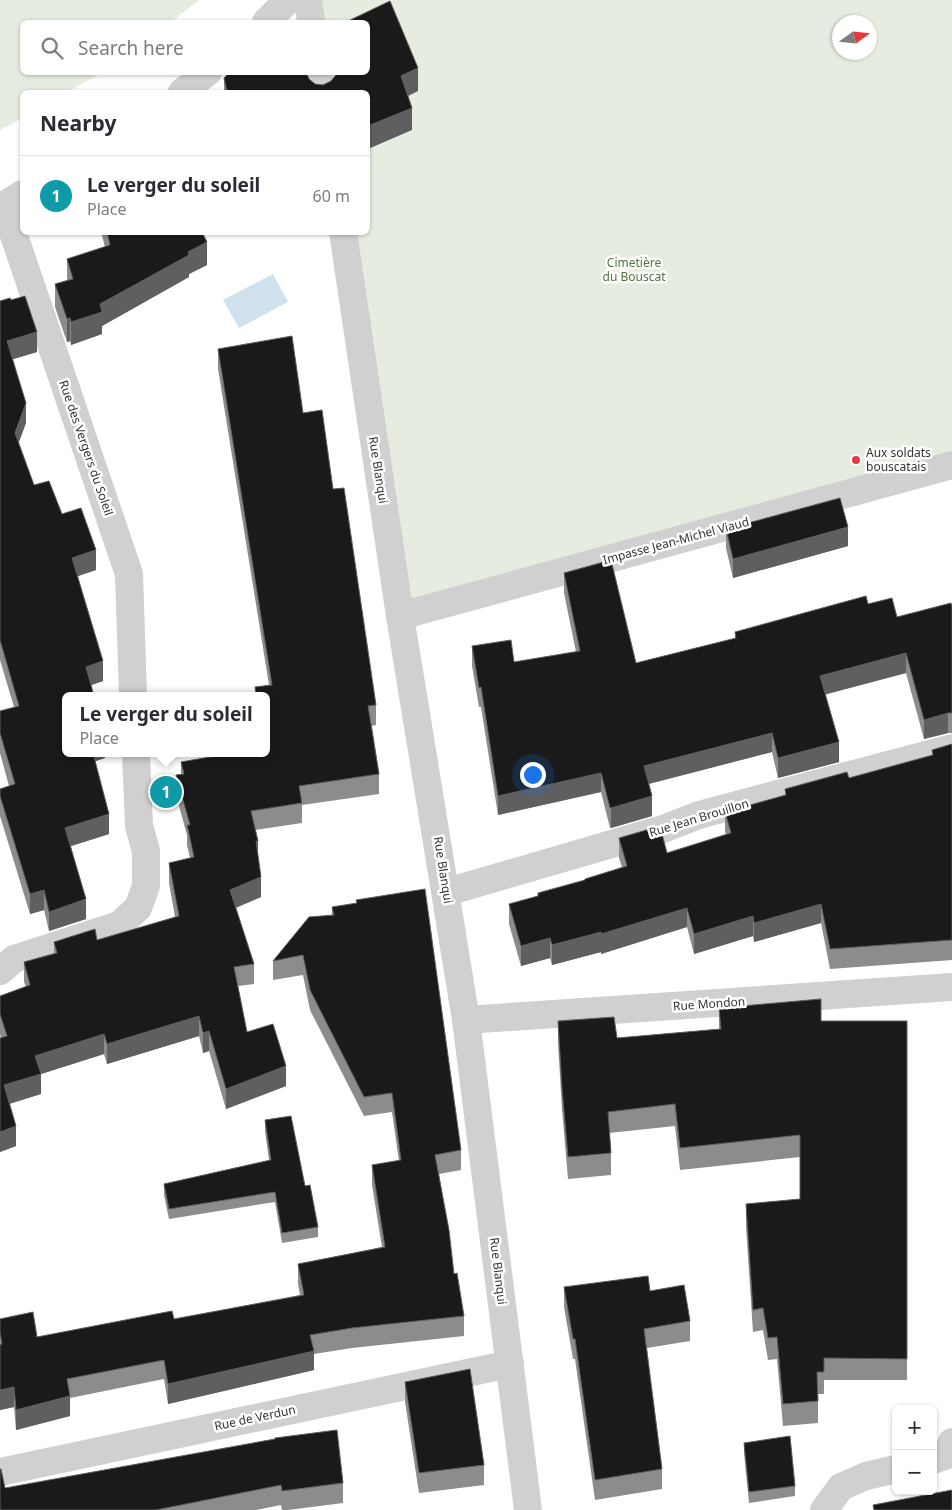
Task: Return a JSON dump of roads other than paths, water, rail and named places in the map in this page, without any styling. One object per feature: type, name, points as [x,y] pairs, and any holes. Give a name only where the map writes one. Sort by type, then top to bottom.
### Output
[{"type":"street","points":[[268,20],[288,0]]},
{"type":"street","points":[[308,0],[311,20]]},
{"type":"street","points":[[185,90],[204,75]]},
{"type":"street","points":[[318,75],[321,90]]},
{"type":"street","name":"Rue des Vergers du Soleil","points":[[9,203],[129,574],[133,692]]},
{"type":"street","name":"Rue Blanqui","points":[[342,235],[400,616],[447,892],[466,1020],[528,1510]]},
{"type":"street","name":"Impasse Jean-Michel Viaud","points":[[400,616],[952,465]]},
{"type":"street","name":"Rue Jean Brouillon","points":[[447,892],[663,829],[699,815],[952,748]]},
{"type":"street","points":[[0,971],[14,959],[119,925],[138,908],[146,886],[146,852],[139,826],[136,757]]},
{"type":"street","name":"Rue Mondon","points":[[466,1020],[952,988]]},
{"type":"street","name":"Rue de Verdun","points":[[0,1472],[510,1364]]},
{"type":"street","points":[[937,1459],[947,1455],[952,1442]]},
{"type":"street","points":[[824,1510],[841,1487],[866,1476],[892,1471]]},
{"type":"water","points":[[273,274],[288,302],[239,328],[223,300]]},
{"type":"place","name":"Aux soldats bouscatais","points":[[856,460]]},
{"type":"place","name":"Le verger du soleil","points":[[166,792]]},
{"type":"park label","name":"Cimetière du Bouscat","points":[[634,270]]}]
